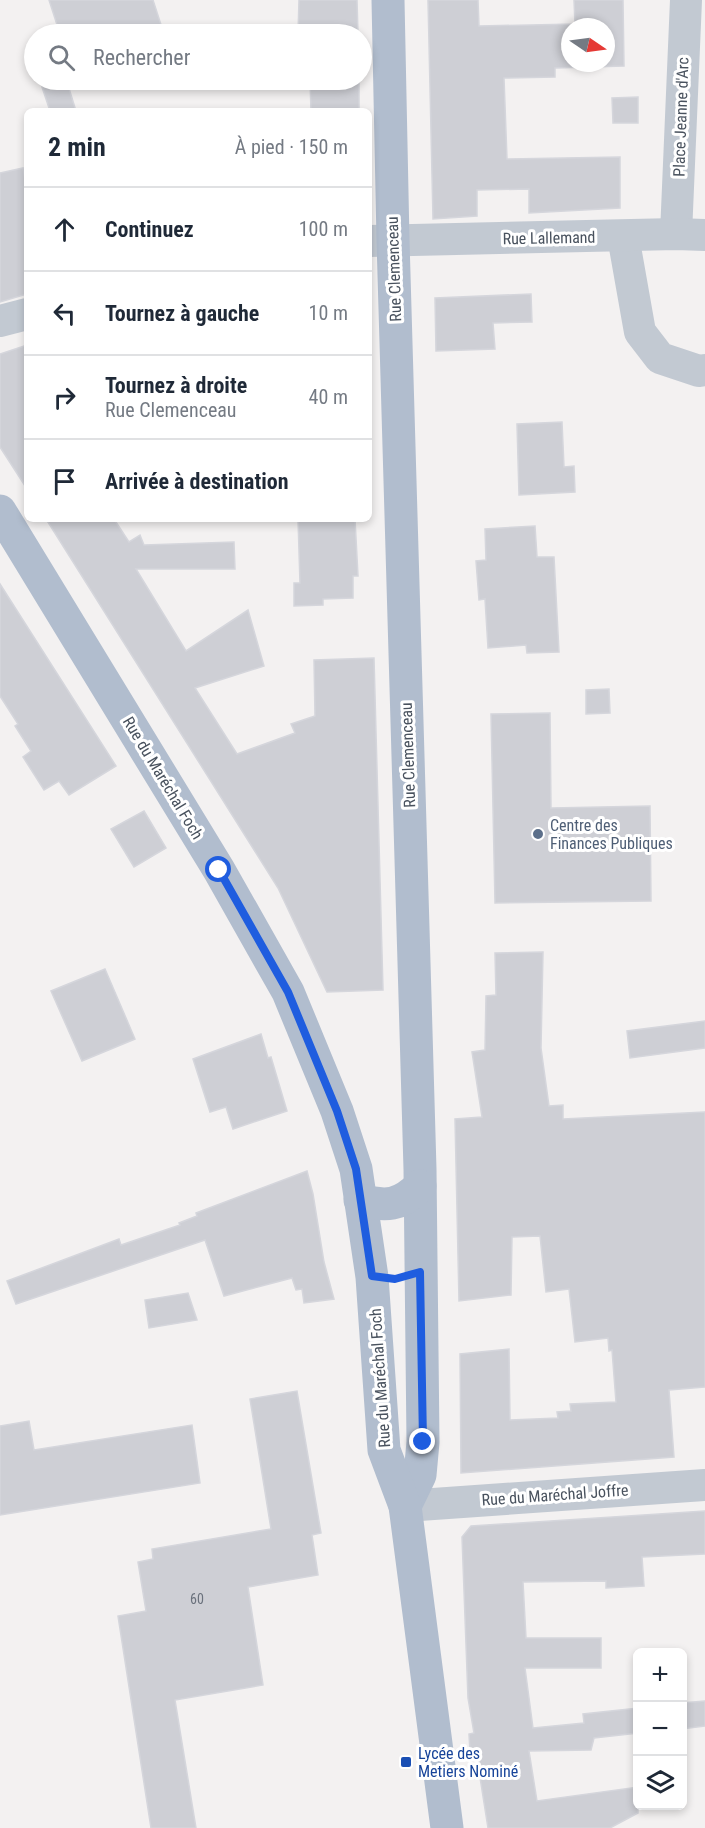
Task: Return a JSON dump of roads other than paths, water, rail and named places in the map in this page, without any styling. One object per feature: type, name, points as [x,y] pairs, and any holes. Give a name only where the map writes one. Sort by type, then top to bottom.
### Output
[{"type":"main road","name":"Rue Clemenceau","points":[[388,0],[381,241],[420,1186],[423,1442],[420,1475],[405,1506]]},
{"type":"main road","name":"Rue du Maréchal Foch","points":[[0,511],[219,870],[288,992],[337,1111],[356,1169],[372,1276],[384,1450],[405,1506],[447,1828]]},
{"type":"main road","points":[[360,1200],[382,1206],[411,1195],[420,1186]]},
{"type":"main road","points":[[372,1276],[395,1279],[420,1272]]},
{"type":"street","name":"Place Jeanne d'Arc","points":[[686,0],[691,234]]},
{"type":"street","name":"Rue Lallemand","points":[[381,241],[691,234]]},
{"type":"street","points":[[623,236],[640,332],[660,358],[699,371],[705,370]]},
{"type":"street","points":[[0,321],[24,315]]},
{"type":"street","name":"Rue du Maréchal Joffre","points":[[405,1506],[705,1485]]},
{"type":"place","name":"Centre des Finances Publiques","points":[[538,834]]},
{"type":"place","name":"Lycée des Metiers Nominé","points":[[406,1762]]}]
